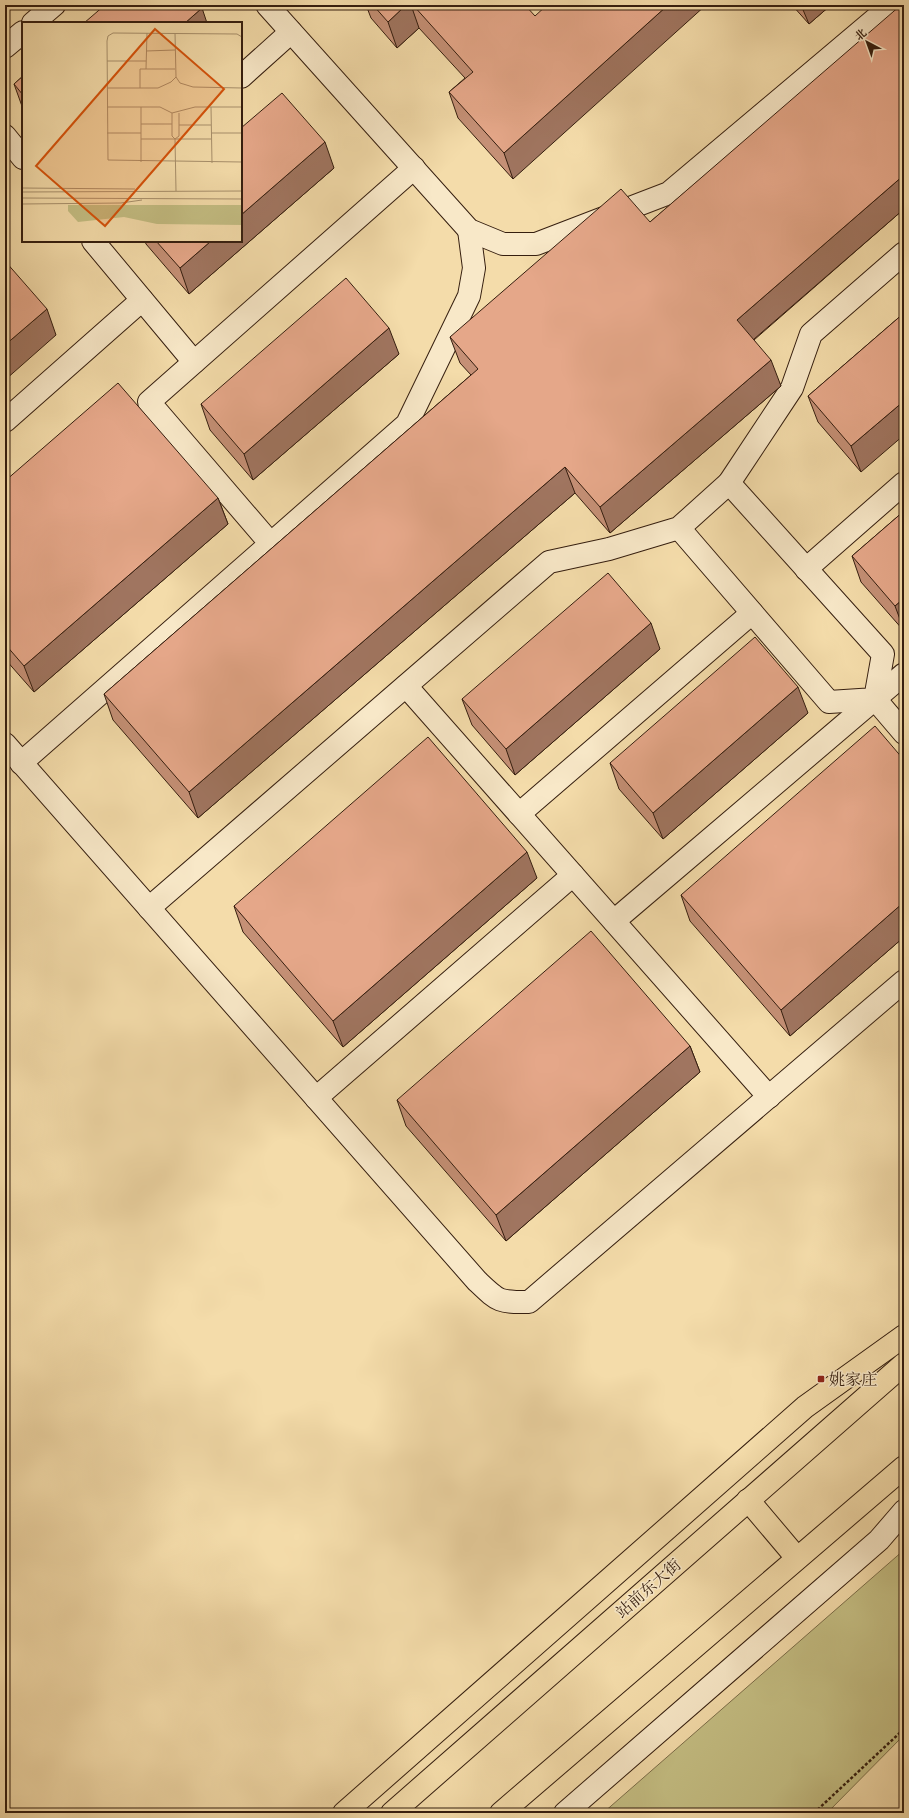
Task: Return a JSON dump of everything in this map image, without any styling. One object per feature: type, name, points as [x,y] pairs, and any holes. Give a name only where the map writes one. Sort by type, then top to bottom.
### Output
[{"type":"main road","points":[[344,1813],[805,1407],[904,1336]]},
{"type":"main road","name":"站前东大街","points":[[392,1813],[904,1364]]},
{"type":"main road","points":[[501,1813],[904,1467]]},
{"type":"main road","points":[[748,1500],[797,1558]]},
{"type":"street","points":[[34,22],[54,5]]},
{"type":"street","points":[[267,5],[469,230],[503,244],[536,244],[669,193],[892,5]]},
{"type":"street","points":[[242,76],[291,32]]},
{"type":"street","points":[[5,47],[22,33]]},
{"type":"street","points":[[5,136],[22,157]]},
{"type":"street","points":[[271,544],[149,402],[414,168]]},
{"type":"street","points":[[21,763],[407,424],[469,296],[474,268],[469,230]]},
{"type":"street","points":[[94,242],[194,362]]},
{"type":"street","points":[[150,908],[549,562],[609,549],[679,528],[729,483],[792,388],[811,334],[904,253]]},
{"type":"street","points":[[5,421],[142,300]]},
{"type":"street","points":[[729,483],[883,654],[875,699]]},
{"type":"street","points":[[806,568],[904,483]]},
{"type":"street","points":[[679,528],[829,702],[875,699]]},
{"type":"street","points":[[519,814],[752,612]]},
{"type":"street","points":[[614,921],[904,674]]},
{"type":"street","points":[[406,686],[769,1097]]},
{"type":"street","points":[[875,699],[904,732]]},
{"type":"street","points":[[5,744],[477,1281],[492,1296],[504,1302],[529,1302],[904,981]]},
{"type":"street","points":[[316,1098],[573,875]]},
{"type":"street","points":[[565,1813],[879,1540],[904,1511]]},
{"type":"path","points":[[814,1813],[904,1729]]},
{"type":"shaded area","points":[[904,1550],[904,1735],[827,1813],[603,1813]]},
{"type":"building","points":[[105,5],[199,5],[202,8],[186,22],[85,22]]},
{"type":"building","points":[[373,5],[406,5],[388,22]]},
{"type":"building","points":[[413,5],[525,5],[535,16],[547,5],[668,5],[504,153],[449,92],[473,72]]},
{"type":"building","points":[[901,5],[904,5],[904,175],[737,320],[771,360],[600,507],[565,467],[189,792],[104,694],[478,369],[450,337],[621,189],[650,222]]},
{"type":"building","points":[[22,77],[22,94],[14,84]]},
{"type":"building","points":[[282,93],[325,142],[242,214],[242,127]]},
{"type":"building","points":[[157,242],[210,242],[180,268]]},
{"type":"building","points":[[5,261],[47,309],[5,345]]},
{"type":"building","points":[[346,278],[389,328],[244,454],[201,404]]},
{"type":"building","points":[[904,313],[904,401],[851,446],[808,396]]},
{"type":"building","points":[[118,383],[218,498],[24,666],[5,644],[5,481]]},
{"type":"building","points":[[904,511],[904,598],[895,606],[852,556]]},
{"type":"building","points":[[608,573],[651,623],[506,749],[462,699]]},
{"type":"building","points":[[755,637],[798,687],[653,813],[610,763]]},
{"type":"building","points":[[875,726],[904,760],[904,902],[781,1010],[681,895]]},
{"type":"building","points":[[428,737],[527,852],[333,1021],[234,906]]},
{"type":"building","points":[[591,931],[690,1046],[496,1215],[397,1100]]},
{"type":"place","name":"姚家庄","points":[[821,1379]]}]
